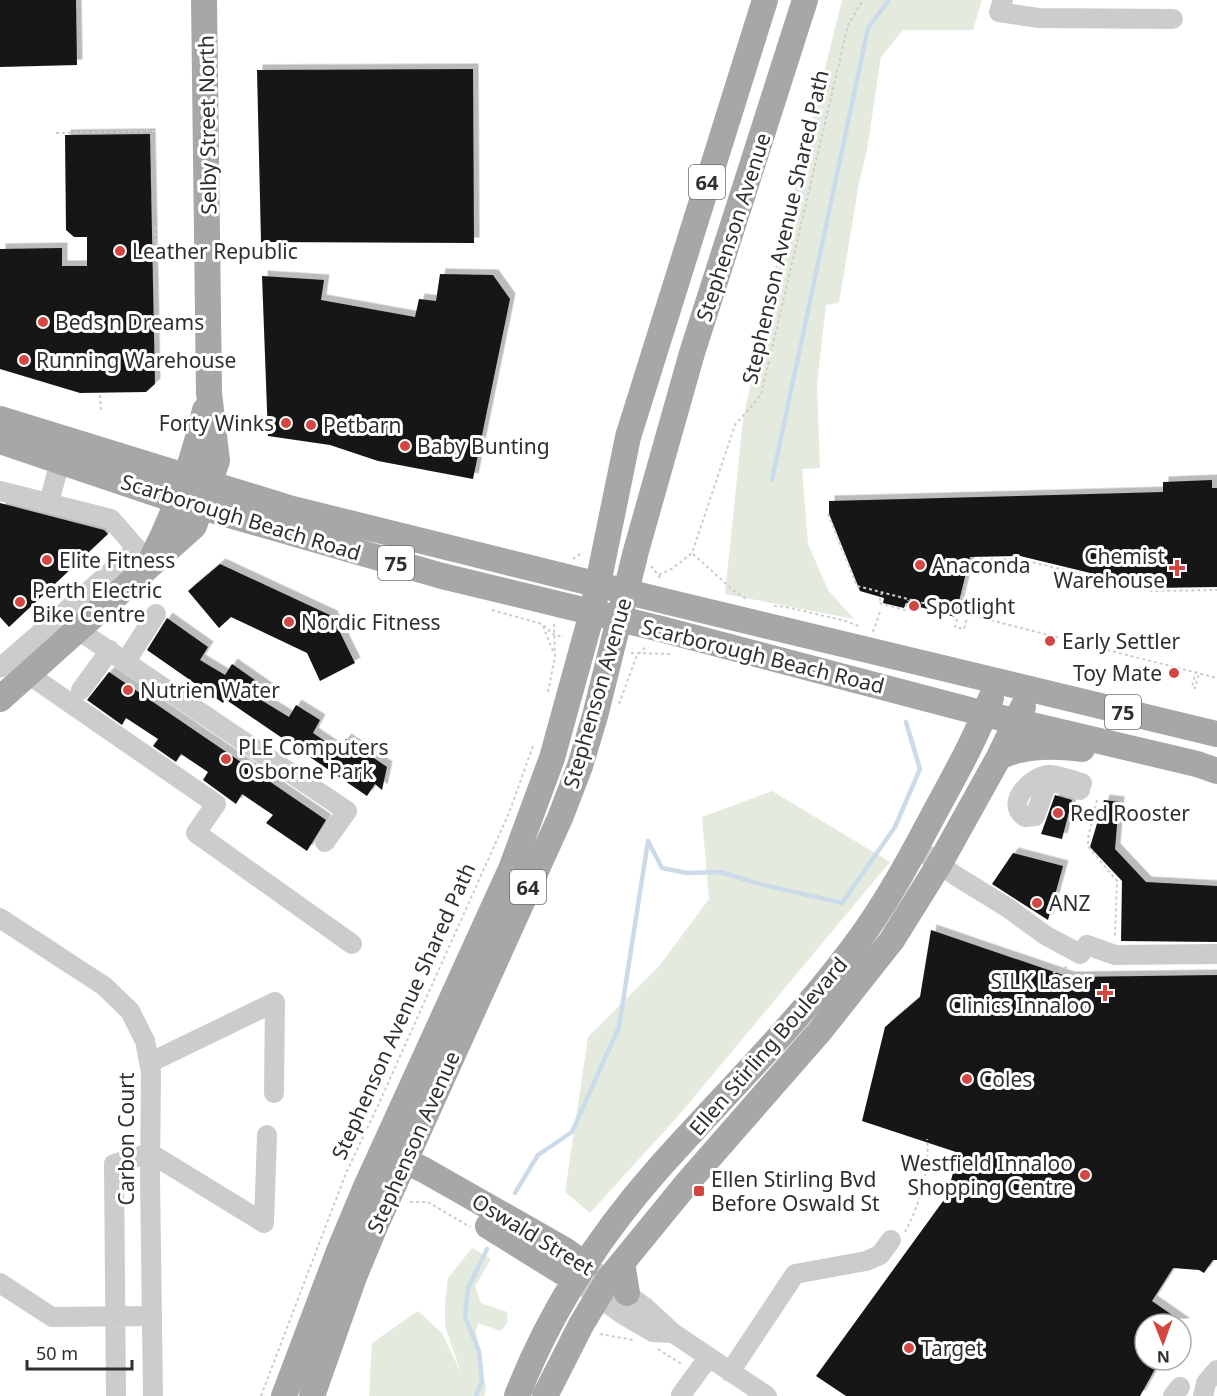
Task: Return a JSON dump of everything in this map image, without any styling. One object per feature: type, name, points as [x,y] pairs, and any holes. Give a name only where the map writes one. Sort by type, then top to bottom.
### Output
[{"type":"main road","name":"Selby Street North","points":[[0,699],[149,564],[169,526],[194,491],[195,455],[209,393],[204,0]]},
{"type":"main road","name":"Stephenson Avenue","points":[[312,1396],[354,1277],[390,1163],[511,869],[552,758],[592,613],[628,437],[765,0]]},
{"type":"main road","name":"Stephenson Avenue","points":[[284,1396],[339,1251],[390,1163],[560,818],[580,766],[595,716],[651,495],[692,353],[806,0]]},
{"type":"main road","name":"Scarborough Beach Road","points":[[0,419],[194,491],[442,576],[985,714],[1197,764],[1217,771]]},
{"type":"main road","name":"Scarborough Beach Road","points":[[0,441],[163,496],[194,491],[289,508],[1217,734]]},
{"type":"main road","name":"Ellen Stirling Boulevard","points":[[517,1396],[551,1321],[580,1272],[623,1213],[657,1171],[776,1040],[874,920],[979,730],[997,681]]},
{"type":"main road","name":"Ellen Stirling Boulevard","points":[[545,1396],[688,1182],[820,1031],[892,940],[940,863],[999,757],[1030,690]]},
{"type":"main road","points":[[916,847],[925,812],[949,759],[960,726],[953,705]]},
{"type":"main road","points":[[999,757],[1015,750],[1064,747],[1130,756],[1160,755]]},
{"type":"main road","name":"Oswald Street","points":[[390,1163],[489,1226],[580,1272]]},
{"type":"street","points":[[1001,6],[1039,18],[1173,19]]},
{"type":"street","points":[[49,503],[60,461]]},
{"type":"street","points":[[0,491],[111,519],[137,549],[0,668]]},
{"type":"street","points":[[126,661],[156,614]]},
{"type":"street","points":[[78,630],[347,811],[326,842]]},
{"type":"street","points":[[81,690],[110,650]]},
{"type":"street","points":[[28,674],[216,804],[196,833],[352,944]]},
{"type":"street","points":[[916,847],[1045,935],[1080,954],[1087,945],[1115,955],[1217,954]]},
{"type":"street","name":"Carbon Court","points":[[0,918],[104,986],[130,1011],[145,1041],[151,1072],[153,1396]]},
{"type":"street","points":[[149,1063],[275,1002],[274,1093]]},
{"type":"street","points":[[116,1396],[114,1164],[150,1153],[264,1223],[267,1135]]},
{"type":"street","points":[[730,1372],[795,1274],[866,1261],[880,1255],[891,1240]]},
{"type":"street","name":"Oswald Street","points":[[580,1272],[608,1299],[653,1332],[673,1333],[767,1396]]},
{"type":"street","points":[[0,1283],[52,1317],[151,1316]]},
{"type":"street","points":[[681,1395],[708,1358]]},
{"type":"street","points":[[1203,1396],[1206,1383],[1217,1370]]},
{"type":"path","name":"Stephenson Avenue Shared Path","points":[[692,554],[735,425],[761,395],[848,25],[863,0]]},
{"type":"path","points":[[56,133],[154,131],[154,134]]},
{"type":"path","points":[[156,227],[156,245]]},
{"type":"path","points":[[100,395],[100,412]]},
{"type":"path","points":[[828,514],[857,586],[1217,678]]},
{"type":"path","points":[[659,575],[692,554],[734,591],[751,601]]},
{"type":"path","points":[[968,614],[964,629],[955,627],[972,559],[1019,559],[1152,591],[1217,590]]},
{"type":"path","points":[[882,592],[879,603],[905,610],[908,599]]},
{"type":"path","points":[[767,606],[786,607],[846,621],[863,628]]},
{"type":"path","points":[[880,612],[873,632],[882,634]]},
{"type":"path","points":[[542,624],[555,657]]},
{"type":"path","points":[[548,698],[555,657],[554,634]]},
{"type":"path","points":[[1197,672],[1195,688],[1192,687],[1197,672]]},
{"type":"path","name":"Stephenson Avenue Shared Path","points":[[261,1396],[346,1173],[509,813],[536,739]]},
{"type":"path","points":[[1097,800],[1087,842],[1117,881],[1114,943]]},
{"type":"path","points":[[1053,973],[1074,964]]},
{"type":"path","points":[[608,1299],[633,1340]]},
{"type":"path","points":[[657,1348],[680,1362],[685,1374],[693,1378]]},
{"type":"shaded area","points":[[842,0],[982,0],[973,30],[903,30],[881,57],[867,150],[859,183],[839,303],[826,305],[817,384],[820,468],[802,469],[808,544],[828,590],[854,619],[725,594],[743,420],[773,277]]},
{"type":"shaded area","points":[[772,791],[890,862],[680,1114],[590,1213],[565,1192],[588,1037],[660,965],[709,899],[702,817]]},
{"type":"shaded area","points":[[472,1248],[491,1259],[475,1286],[481,1303],[507,1312],[508,1322],[501,1331],[478,1323],[476,1331],[486,1390],[484,1396],[369,1396],[372,1343],[418,1311],[442,1333],[461,1373],[445,1326],[445,1304],[448,1278]]},
{"type":"building","points":[[0,0],[76,0],[77,65],[0,67]]},
{"type":"building","points":[[473,69],[474,243],[261,242],[257,70]]},
{"type":"building","name":"Leather Republic","points":[[150,134],[155,384],[146,392],[80,393],[0,369],[0,249],[62,248],[62,266],[87,266],[87,237],[74,237],[66,230],[65,135]]},
{"type":"building","points":[[440,274],[493,275],[510,299],[473,479],[378,461],[330,445],[268,436],[262,276],[324,280],[321,300],[415,317],[419,299],[436,301]]},
{"type":"building","points":[[1212,480],[1212,488],[1217,488],[1217,587],[1152,588],[1020,556],[970,557],[955,617],[906,603],[904,608],[883,603],[884,598],[860,591],[829,514],[829,501],[1163,492],[1163,482]]},
{"type":"building","name":"Elite Fitness","points":[[0,503],[104,530],[108,534],[9,627],[0,617]]},
{"type":"building","name":"Nordic Fitness","points":[[220,564],[332,616],[355,663],[320,681],[307,653],[231,617],[219,628],[188,591]]},
{"type":"building","points":[[167,618],[208,647],[200,660],[225,675],[232,664],[268,689],[261,700],[289,717],[296,705],[320,720],[313,733],[338,750],[346,739],[387,767],[382,790],[375,784],[367,796],[225,699],[223,703],[147,650]]},
{"type":"building","points":[[109,672],[326,820],[307,851],[266,823],[273,815],[242,794],[236,804],[203,780],[208,772],[181,754],[176,762],[153,746],[158,739],[126,718],[122,725],[87,700]]},
{"type":"building","name":"Red Rooster","points":[[1055,795],[1072,800],[1062,839],[1041,834]]},
{"type":"building","points":[[1104,800],[1119,802],[1115,849],[1146,882],[1217,886],[1217,942],[1121,941],[1122,881],[1090,847]]},
{"type":"building","name":"ANZ","points":[[1013,853],[1063,866],[1048,920],[992,884]]},
{"type":"building","name":"Westfield Innaloo Shopping Centre","points":[[931,930],[1069,977],[1217,975],[1217,1260],[1213,1260],[1204,1273],[1199,1270],[1173,1268],[1152,1301],[1168,1312],[1133,1312],[1133,1372],[1153,1372],[1140,1396],[846,1396],[816,1376],[946,1197],[959,1153],[862,1121],[885,1027],[920,997]]},
{"type":"waterway","points":[[772,480],[868,28],[889,0]]},
{"type":"waterway","points":[[515,1193],[538,1155],[572,1132],[619,1027],[648,841],[662,868],[687,873],[720,872],[842,903],[895,827],[920,769],[906,722]]},
{"type":"waterway","points":[[476,1396],[482,1381],[479,1351],[465,1317],[468,1288],[487,1249]]},
{"type":"place","name":"Leather Republic","points":[[120,251]]},
{"type":"place","name":"Beds n Dreams","points":[[43,322]]},
{"type":"place","name":"Running Warehouse","points":[[24,360]]},
{"type":"place","name":"Forty Winks","points":[[286,423]]},
{"type":"place","name":"Petbarn","points":[[311,425]]},
{"type":"place","name":"Baby Bunting","points":[[405,446]]},
{"type":"place","name":"Elite Fitness","points":[[47,560]]},
{"type":"place","name":"Anaconda","points":[[920,565]]},
{"type":"place","name":"Chemist Warehouse","points":[[1177,568]]},
{"type":"place","name":"Perth Electric Bike Centre","points":[[20,602]]},
{"type":"place","name":"Spotlight","points":[[914,606]]},
{"type":"place","name":"Nordic Fitness","points":[[289,622]]},
{"type":"place","name":"Early Settler","points":[[1050,641]]},
{"type":"place","name":"Toy Mate","points":[[1174,673]]},
{"type":"place","name":"Nutrien Water","points":[[128,690]]},
{"type":"place","name":"PLE Computers Osborne Park","points":[[226,759]]},
{"type":"place","name":"Red Rooster","points":[[1058,813]]},
{"type":"place","name":"ANZ","points":[[1037,903]]},
{"type":"place","name":"SILK Laser Clinics Innaloo","points":[[1105,993]]},
{"type":"place","name":"Coles","points":[[967,1079]]},
{"type":"place","name":"Westfield Innaloo Shopping Centre","points":[[1085,1175]]},
{"type":"place","name":"Ellen Stirling Bvd Before Oswald St","points":[[699,1191]]},
{"type":"place","name":"Target","points":[[909,1348]]}]
